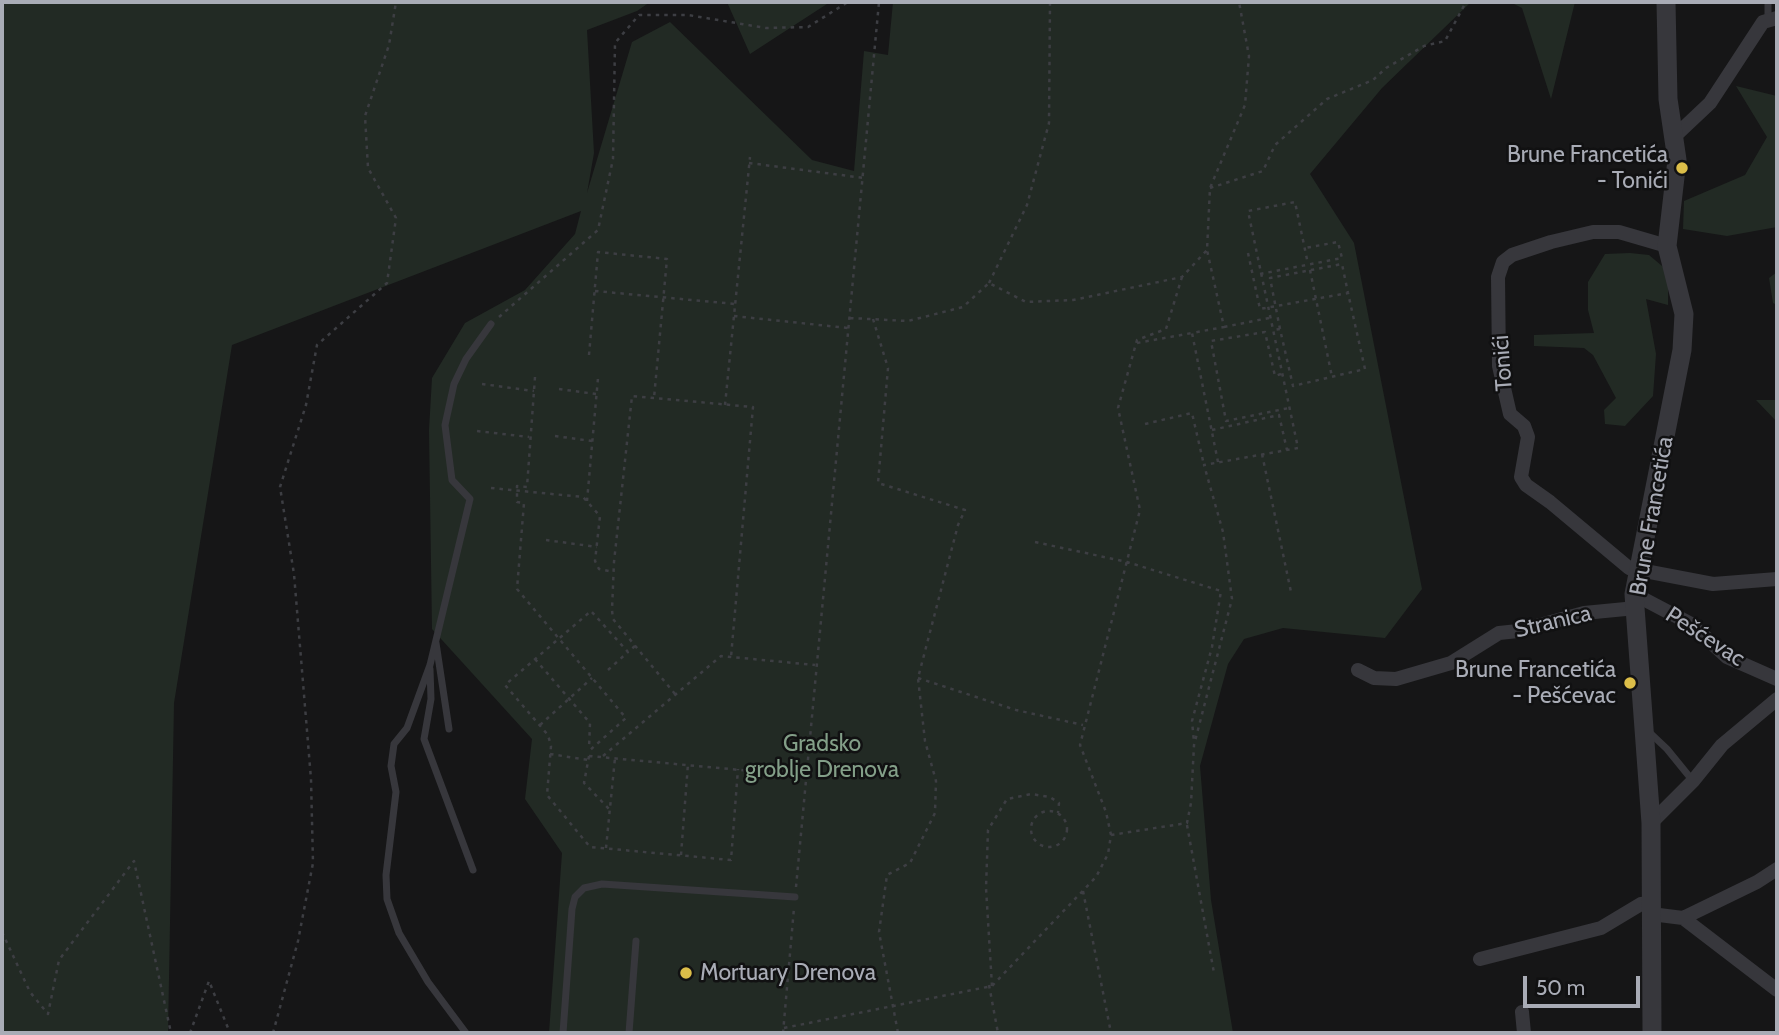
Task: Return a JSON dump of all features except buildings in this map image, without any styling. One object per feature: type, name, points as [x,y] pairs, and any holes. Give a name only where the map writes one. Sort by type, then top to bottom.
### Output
[{"type":"street","name":"Brune Francetića","points":[[1652,1033],[1651,824],[1635,601],[1682,350],[1684,314],[1667,246],[1677,160],[1668,99],[1666,2]]},
{"type":"street","points":[[1675,136],[1710,103],[1732,66],[1773,18]]},
{"type":"street","name":"Tonići","points":[[1639,570],[1629,568],[1597,543],[1526,485],[1521,477],[1528,437],[1524,426],[1510,414],[1503,393],[1499,366],[1498,277],[1503,262],[1512,255],[1573,235],[1619,232],[1667,246]]},
{"type":"street","points":[[1639,570],[1713,584],[1777,579]]},
{"type":"street","name":"Stranica","points":[[1358,670],[1374,678],[1396,679],[1464,658],[1499,633],[1518,631],[1635,601]]},
{"type":"street","name":"Pešćevac","points":[[1635,601],[1691,624],[1727,657],[1777,679]]},
{"type":"street","points":[[1651,824],[1693,781],[1722,746],[1777,699]]},
{"type":"street","points":[[1683,918],[1757,882],[1777,869]]},
{"type":"street","points":[[1480,959],[1601,928],[1641,904],[1683,918],[1777,990]]},
{"type":"street","points":[[1522,1012],[1524,1033]]},
{"type":"lane","points":[[1768,2],[1773,18]]},
{"type":"lane","points":[[466,1033],[428,982],[398,933],[387,899],[386,875],[397,792],[391,766],[394,744],[407,728],[430,665],[470,499],[452,480],[445,425],[454,384],[466,359],[491,324]]},
{"type":"lane","points":[[436,640],[449,729]]},
{"type":"lane","points":[[430,665],[431,699],[424,739],[473,870]]},
{"type":"lane","points":[[1642,725],[1667,748],[1693,781]]},
{"type":"lane","points":[[563,1033],[572,909],[575,897],[584,888],[602,884],[795,897]]},
{"type":"lane","points":[[629,1033],[636,941]]},
{"type":"path","points":[[273,1033],[298,941],[313,863],[311,779],[294,574],[280,486],[306,405],[317,345],[387,283],[396,218],[368,168],[365,116],[389,45],[396,2]]},
{"type":"path","points":[[491,324],[598,230],[613,159],[615,43],[639,15],[688,15],[766,28],[808,27],[848,2]]},
{"type":"path","points":[[783,1033],[815,666],[879,2]]},
{"type":"path","points":[[850,318],[908,321],[963,307],[989,283],[1027,205],[1049,123],[1050,2]]},
{"type":"path","points":[[1224,327],[1208,250],[1210,188],[1245,105],[1249,56],[1239,2]]},
{"type":"path","points":[[1210,188],[1263,171],[1275,145],[1327,99],[1373,80],[1386,68],[1424,46],[1445,41],[1466,2]]},
{"type":"path","points":[[725,405],[750,157]]},
{"type":"path","points":[[749,163],[864,178]]},
{"type":"path","points":[[1204,465],[1298,448],[1259,274],[1248,211],[1295,202],[1308,264]]},
{"type":"path","points":[[1259,274],[1342,258],[1338,242],[1305,248]]},
{"type":"path","points":[[784,1028],[991,985],[1096,877],[1108,855],[1111,835],[1106,812],[1080,744],[1140,510],[1118,408],[1136,343],[1166,329],[1182,277],[1208,250]]},
{"type":"path","points":[[589,355],[598,251],[667,259],[654,398]]},
{"type":"path","points":[[1248,253],[1260,309],[1349,293]]},
{"type":"path","points":[[1342,264],[1365,369],[1293,386],[1270,278],[1310,271],[1342,264]]},
{"type":"path","points":[[1310,271],[1332,377]]},
{"type":"path","points":[[989,283],[1027,302],[1073,300],[1182,277]]},
{"type":"path","points":[[595,291],[735,304]]},
{"type":"path","points":[[734,316],[848,328]]},
{"type":"path","points":[[1136,343],[1269,318]]},
{"type":"path","points":[[873,319],[888,368],[878,483],[965,510],[958,525],[918,678],[925,741],[936,781],[935,813],[909,863],[887,875],[879,932],[898,1033]]},
{"type":"path","points":[[1272,330],[1280,329]]},
{"type":"path","points":[[1282,374],[1275,376],[1265,332],[1211,341],[1226,421],[1289,408]]},
{"type":"path","points":[[1192,333],[1218,462]]},
{"type":"path","points":[[535,377],[527,487],[517,486],[517,502],[524,503],[517,589],[626,718],[589,755]]},
{"type":"path","points":[[587,501],[598,378]]},
{"type":"path","points":[[482,384],[534,391]]},
{"type":"path","points":[[559,389],[597,394]]},
{"type":"path","points":[[675,694],[613,619],[613,572],[632,396],[754,407],[731,657]]},
{"type":"path","points":[[1145,424],[1192,413],[1223,532],[1232,599],[1194,746]]},
{"type":"path","points":[[1212,430],[1279,415],[1287,450]]},
{"type":"path","points":[[477,431],[530,437]]},
{"type":"path","points":[[555,436],[592,441]]},
{"type":"path","points":[[1262,454],[1291,592]]},
{"type":"path","points":[[491,488],[583,497],[600,516],[596,561],[599,569],[613,572]]},
{"type":"path","points":[[546,540],[597,547]]},
{"type":"path","points":[[1035,542],[1127,562],[1222,591],[1212,648],[1192,721],[1194,746],[1191,803],[1187,823],[1214,973]]},
{"type":"path","points":[[628,652],[591,611],[505,685],[548,735],[550,754],[547,795],[590,847],[731,860],[738,769]]},
{"type":"path","points":[[608,670],[635,646]]},
{"type":"path","points":[[603,756],[721,656],[815,666]]},
{"type":"path","points":[[535,659],[590,723],[589,755],[584,783],[609,808]]},
{"type":"path","points":[[540,725],[592,678]]},
{"type":"path","points":[[918,678],[1016,710],[1085,726]]},
{"type":"path","points":[[550,754],[615,757],[805,776]]},
{"type":"path","points":[[606,849],[615,757]]},
{"type":"path","points":[[681,855],[688,764]]},
{"type":"path","points":[[998,1033],[991,985],[986,888],[988,830],[1007,799],[1031,794],[1050,797],[1059,803],[1058,813]]},
{"type":"path","points":[[1040,812],[1058,813],[1066,821],[1065,838],[1050,847],[1039,844],[1031,834],[1032,822],[1040,812]]},
{"type":"path","points":[[1111,835],[1187,823]]},
{"type":"path","points":[[2,932],[30,992],[48,1014],[59,960],[134,861],[171,1033]]},
{"type":"path","points":[[1083,891],[1111,1033]]},
{"type":"path","points":[[190,1033],[209,981],[230,1033]]},
{"type":"green space","name":"Gradsko groblje Drenova","points":[[2,2],[650,2],[637,11],[587,30],[594,153],[587,193],[632,42],[670,22],[812,160],[854,171],[864,51],[888,55],[893,2],[1471,2],[1382,88],[1310,174],[1354,243],[1422,589],[1385,638],[1283,628],[1244,639],[1228,664],[1200,766],[1211,900],[1233,1033],[549,1033],[562,853],[525,799],[532,739],[432,629],[429,430],[432,378],[465,323],[525,290],[575,234],[581,211],[232,345],[174,703],[168,1033],[2,1033]]},
{"type":"green space","points":[[727,2],[830,2],[750,54]]},
{"type":"green space","points":[[1510,2],[1575,2],[1551,99],[1522,8]]},
{"type":"green space","points":[[1736,86],[1777,96],[1777,227],[1727,236],[1683,229],[1684,201],[1745,175],[1767,137]]},
{"type":"green space","points":[[1605,254],[1649,255],[1668,271],[1668,305],[1646,299],[1656,354],[1653,396],[1625,426],[1605,424],[1604,410],[1616,398],[1593,355],[1584,348],[1534,346],[1534,335],[1594,333],[1588,310],[1588,282]]},
{"type":"green space","points":[[1777,272],[1777,305],[1773,303],[1769,278]]},
{"type":"green space","points":[[1756,400],[1777,400],[1777,422]]},
{"type":"place","name":"Brune Francetića - Tonići","points":[[1682,168]]},
{"type":"place","name":"Brune Francetića - Pešćevac","points":[[1630,683]]},
{"type":"place","name":"Mortuary Drenova","points":[[686,973]]}]
